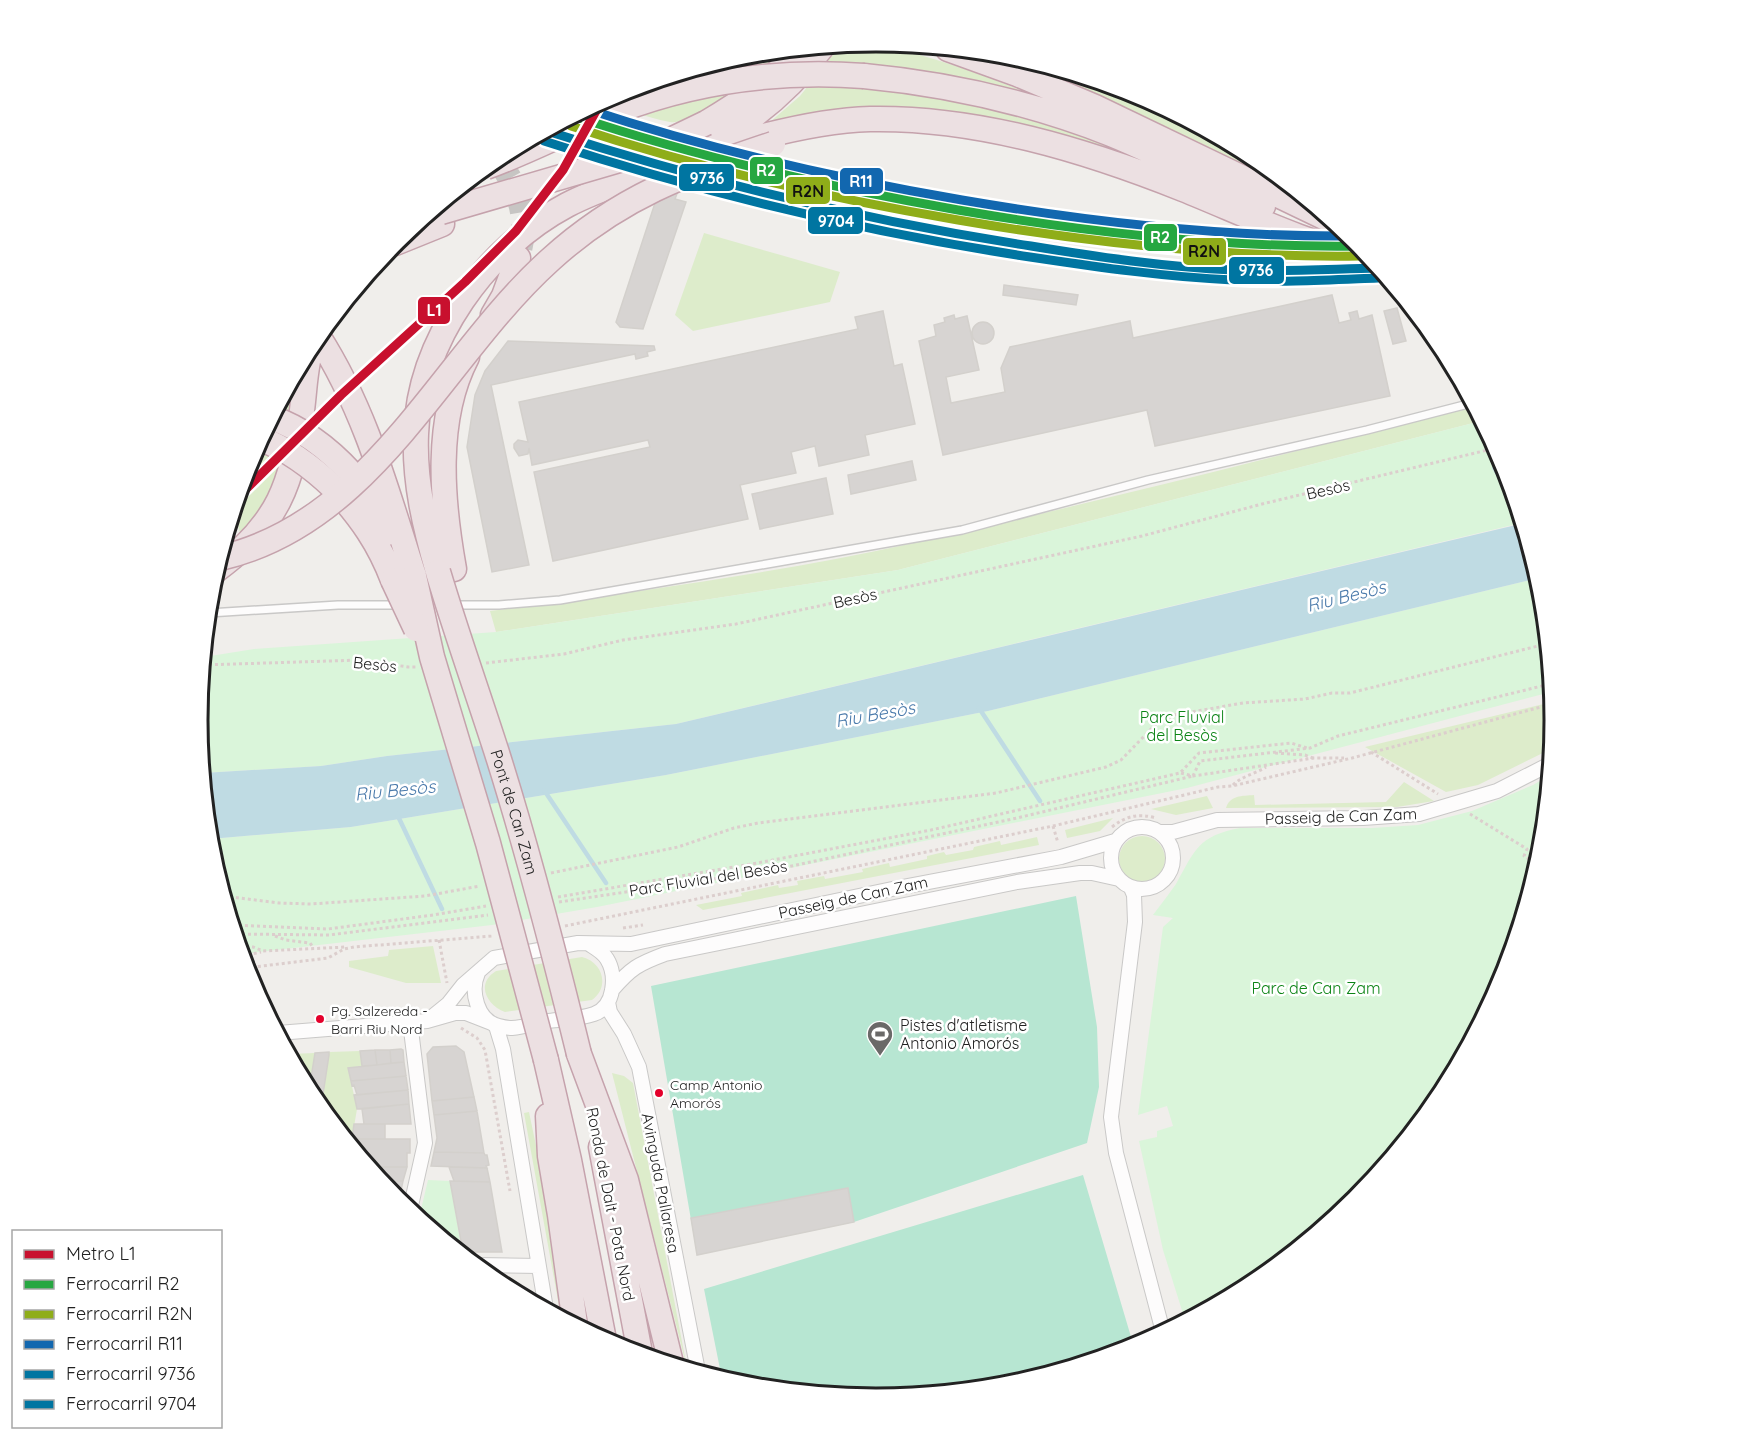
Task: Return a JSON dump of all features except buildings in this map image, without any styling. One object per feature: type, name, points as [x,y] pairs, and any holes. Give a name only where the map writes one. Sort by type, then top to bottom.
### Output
[{"type":"highway","points":[[446,571],[423,520],[416,431],[426,379],[447,327],[472,286],[502,251],[518,237],[568,204],[685,157],[732,132],[775,99],[816,55]]},
{"type":"highway","points":[[436,218],[654,148],[706,123],[748,98],[768,82],[791,58]]},
{"type":"highway","points":[[983,61],[1095,107],[1302,207]]},
{"type":"highway","points":[[538,145],[618,110],[700,86],[784,75],[864,76],[924,83],[970,92],[1063,117],[1139,146],[1317,232],[1337,237]]},
{"type":"highway","points":[[685,157],[766,141],[902,124],[917,120],[1017,135],[1081,153],[1164,182],[1356,256]]},
{"type":"highway","points":[[229,556],[289,532],[348,489],[406,428],[480,335],[528,280],[588,227],[630,200],[654,188],[766,141]]},
{"type":"highway","points":[[446,571],[448,535],[445,497],[446,439],[453,394],[466,358],[504,296],[518,258]]},
{"type":"highway","points":[[323,346],[345,383],[375,450],[403,578]]},
{"type":"highway","points":[[228,562],[271,515],[288,479],[298,441],[307,371]]},
{"type":"highway","points":[[279,421],[320,444],[344,481]]},
{"type":"highway","points":[[269,442],[366,491],[381,518],[403,578]]},
{"type":"highway","name":"Pont de Can Zam","points":[[446,571],[552,947],[579,1054]]},
{"type":"highway","name":"Pont de Can Zam","points":[[403,578],[426,662],[494,861],[546,1060]]},
{"type":"highway","points":[[579,1054],[626,1180],[669,1354]]},
{"type":"highway","name":"Ronda de Dalt - Pota Nord","points":[[579,1054],[607,1178],[638,1343]]},
{"type":"highway","points":[[546,1060],[550,1156],[575,1316]]},
{"type":"highway","name":"Ronda de Dalt - Pota Nord","points":[[546,1060],[569,1160],[602,1328]]},
{"type":"street","name":"Passeig de Can Zam","points":[[1161,826],[1173,832],[1217,820],[1363,818],[1419,814],[1497,791],[1542,768]]},
{"type":"street","points":[[1131,888],[1145,889],[1164,881],[1173,867],[1173,849],[1161,826],[1136,826],[1111,836],[1111,863],[1119,879],[1131,888],[1134,895],[1135,922],[1111,1117],[1116,1153],[1161,1324]]},
{"type":"street","name":"Passeig de Can Zam","points":[[480,969],[494,958],[578,943],[631,944],[897,888],[1061,857],[1111,836]]},
{"type":"street","name":"Passeig de Can Zam","points":[[286,1032],[427,1021],[455,1013],[466,1013],[512,1028],[596,1014],[627,973],[639,963],[665,954],[1017,882],[1080,873],[1092,873],[1119,879]]},
{"type":"street","points":[[1135,922],[1145,889]]},
{"type":"street","name":"Avinguda Pallaresa","points":[[589,944],[608,960],[613,975],[610,1012],[624,1034],[639,1067],[696,1363]]},
{"type":"street","points":[[427,1021],[448,1004],[480,969]]},
{"type":"street","points":[[480,969],[473,987],[473,994],[482,1012],[494,1024],[503,1049],[544,1299]]},
{"type":"street","points":[[410,1022],[425,1143],[412,1200]]},
{"type":"street","points":[[491,1265],[539,1266]]},
{"type":"lane","points":[[445,605],[499,605],[560,600],[962,530],[1148,480],[1367,430],[1464,405]]},
{"type":"lane","points":[[217,612],[338,604],[433,605]]},
{"type":"path","name":"Besòs","points":[[478,663],[564,654],[623,640],[736,624],[1142,536],[1262,504],[1486,450]]},
{"type":"path","points":[[585,867],[678,847],[734,828],[758,823],[960,799],[1019,788],[1106,767],[1121,760],[1155,725],[1174,715],[1243,704],[1305,699],[1332,693],[1350,693],[1539,646]]},
{"type":"path","name":"Besòs","points":[[211,665],[361,660],[408,668],[426,662]]},
{"type":"path","name":"Parc Fluvial del Besòs","points":[[555,903],[773,870],[1017,818],[1193,776],[1200,761],[1307,748],[1338,736],[1383,724],[1542,686]]},
{"type":"path","points":[[564,926],[1053,826],[1218,787],[1232,786],[1352,758],[1543,706]]},
{"type":"path","name":"Parc Fluvial del Besòs","points":[[571,895],[931,830],[1180,773],[1199,753],[1291,743],[1307,748]]},
{"type":"path","points":[[1271,752],[1314,758]]},
{"type":"path","points":[[1371,753],[1439,795]]},
{"type":"path","points":[[1180,773],[1193,776],[1314,758],[1352,758]]},
{"type":"path","points":[[1232,786],[1239,779],[1267,766]]},
{"type":"path","points":[[1466,812],[1527,849],[1524,855],[1529,858]]},
{"type":"path","points":[[1111,836],[1124,818],[1134,816],[1144,815],[1161,826]]},
{"type":"path","points":[[1053,826],[1059,847]]},
{"type":"path","points":[[232,897],[279,903],[311,904],[424,896],[448,891]]},
{"type":"path","points":[[241,926],[328,929],[481,906]]},
{"type":"path","points":[[244,934],[329,935],[497,914]]},
{"type":"path","points":[[249,948],[263,951],[303,951],[313,948],[354,947],[501,934]]},
{"type":"path","points":[[273,935],[286,940],[310,943],[313,948]]},
{"type":"path","points":[[484,936],[489,947]]},
{"type":"path","points":[[439,940],[449,991]]},
{"type":"path","points":[[256,967],[328,958],[344,949],[354,947]]},
{"type":"path","points":[[251,954],[263,951]]},
{"type":"path","points":[[460,1026],[477,1038],[485,1050],[511,1194]]},
{"type":"green space","points":[[876,52],[915,54],[1040,98],[900,91],[997,111],[1060,129],[1153,166],[996,124],[762,129],[800,96],[834,54]]},
{"type":"green space","points":[[773,61],[747,84],[697,116],[670,122],[616,105],[703,75]]},
{"type":"green space","points":[[1054,77],[1131,103],[1171,121],[1253,169],[1103,97]]},
{"type":"green space","points":[[704,233],[840,272],[830,302],[693,331],[675,315]]},
{"type":"green space","points":[[298,387],[276,491],[241,536],[238,525],[259,465]]},
{"type":"green space","points":[[1466,408],[1474,423],[898,570],[496,632],[490,611],[753,574],[857,555],[1121,495]]},
{"type":"green space","points":[[1474,423],[1493,465],[1514,525],[676,724],[387,756],[321,766],[211,773],[208,720],[212,656],[254,649],[496,632],[898,570]]},
{"type":"green space","name":"Parc Fluvial del Besòs","points":[[1529,580],[1531,590],[1538,633],[1543,694],[1187,788],[597,907],[492,925],[251,953],[231,893],[221,850],[219,838],[351,827],[666,775],[988,711]]},
{"type":"green space","points":[[1543,704],[1542,753],[1478,785],[1446,792],[1365,747]]},
{"type":"green space","name":"Parc de Can Zam","points":[[1540,781],[1531,850],[1508,935],[1475,1015],[1431,1091],[1378,1160],[1316,1222],[1247,1275],[1183,1313],[1163,1250],[1139,1141],[1157,1137],[1157,1131],[1173,1126],[1167,1106],[1138,1115],[1163,927],[1173,918],[1153,915],[1176,884],[1194,853],[1206,840],[1215,835],[1240,828],[1372,828],[1418,825],[1472,811]]},
{"type":"green space","points":[[1404,782],[1434,801],[1397,807],[1226,808],[1233,798],[1254,795],[1255,805],[1386,802]]},
{"type":"green space","points":[[1207,796],[1213,808],[1176,815],[1151,809]]},
{"type":"green space","points":[[1113,818],[1100,831],[1067,838],[1065,830]]},
{"type":"green space","points":[[1142,836],[1158,843],[1165,859],[1158,875],[1142,882],[1126,875],[1119,859],[1126,843]]},
{"type":"green space","points":[[1037,837],[1039,845],[703,910],[696,905],[742,896],[741,893],[778,885],[779,888],[798,885],[797,881],[824,876],[825,879],[863,872],[862,869],[889,863],[890,867],[927,859],[927,856],[944,852],[946,855],[973,850],[974,847],[1000,841],[1001,845]]},
{"type":"green space","name":"Pistes d'atletisme Antonio Amorós","points":[[1076,896],[1097,1027],[1099,1087],[1087,1143],[854,1222],[697,1255],[651,986]]},
{"type":"green space","points":[[433,946],[441,983],[406,983],[349,967],[349,961],[388,956],[389,950]]},
{"type":"green space","points":[[582,957],[595,964],[602,976],[601,988],[592,1000],[505,1012],[493,1004],[486,994],[486,982],[496,971]]},
{"type":"green space","points":[[360,1051],[362,1066],[348,1068],[357,1109],[353,1134],[323,1094],[329,1052]]},
{"type":"green space","points":[[315,1053],[311,1076],[298,1054]]},
{"type":"green space","points":[[612,1073],[624,1076],[633,1083],[685,1359]]},
{"type":"green space","points":[[529,1112],[554,1232],[564,1310],[559,1307],[524,1113]]},
{"type":"green space","points":[[1083,1175],[1131,1337],[1049,1365],[963,1382],[876,1388],[789,1382],[720,1369],[704,1289]]},
{"type":"green space","points":[[428,1180],[450,1181],[460,1242],[436,1222],[421,1208]]},
{"type":"water","name":"Riu Besòs","points":[[1514,525],[1529,580],[988,711],[666,775],[351,827],[219,838],[211,773],[321,766],[387,756],[676,724]]},
{"type":"waterway","points":[[979,708],[1040,801]]},
{"type":"waterway","points":[[544,790],[606,883]]},
{"type":"waterway","points":[[397,814],[442,909]]},
{"type":"tunnel","points":[[502,167],[516,190],[520,202],[523,225],[520,250]]},
{"type":"metro line","name":"L1","points":[[252,483],[341,395],[465,282],[516,231],[563,170],[594,115]]},
{"type":"rail line","name":"R11","points":[[599,113],[773,162],[962,200],[1155,227],[1252,234],[1335,236]]},
{"type":"rail line","name":"R2","points":[[585,119],[764,170],[861,192],[958,210],[1058,226],[1208,242],[1346,246]]},
{"type":"rail line","name":"R2N","points":[[571,126],[667,155],[811,192],[958,220],[1058,236],[1209,252],[1356,256]]},
{"type":"rail line","name":"9736","points":[[557,134],[666,167],[787,198],[969,236],[1106,258],[1208,269],[1269,271],[1367,268]]},
{"type":"rail line","name":"9704","points":[[544,141],[724,194],[845,223],[968,247],[1106,268],[1208,279],[1287,281],[1376,278]]},
{"type":"place","name":"Pg. Salzereda - Barri Riu Nord","points":[[320,1019]]},
{"type":"place","name":"Pistes d'atletisme Antonio Amorós","points":[[880,1057]]},
{"type":"place","name":"Camp Antonio Amorós","points":[[659,1093]]}]
